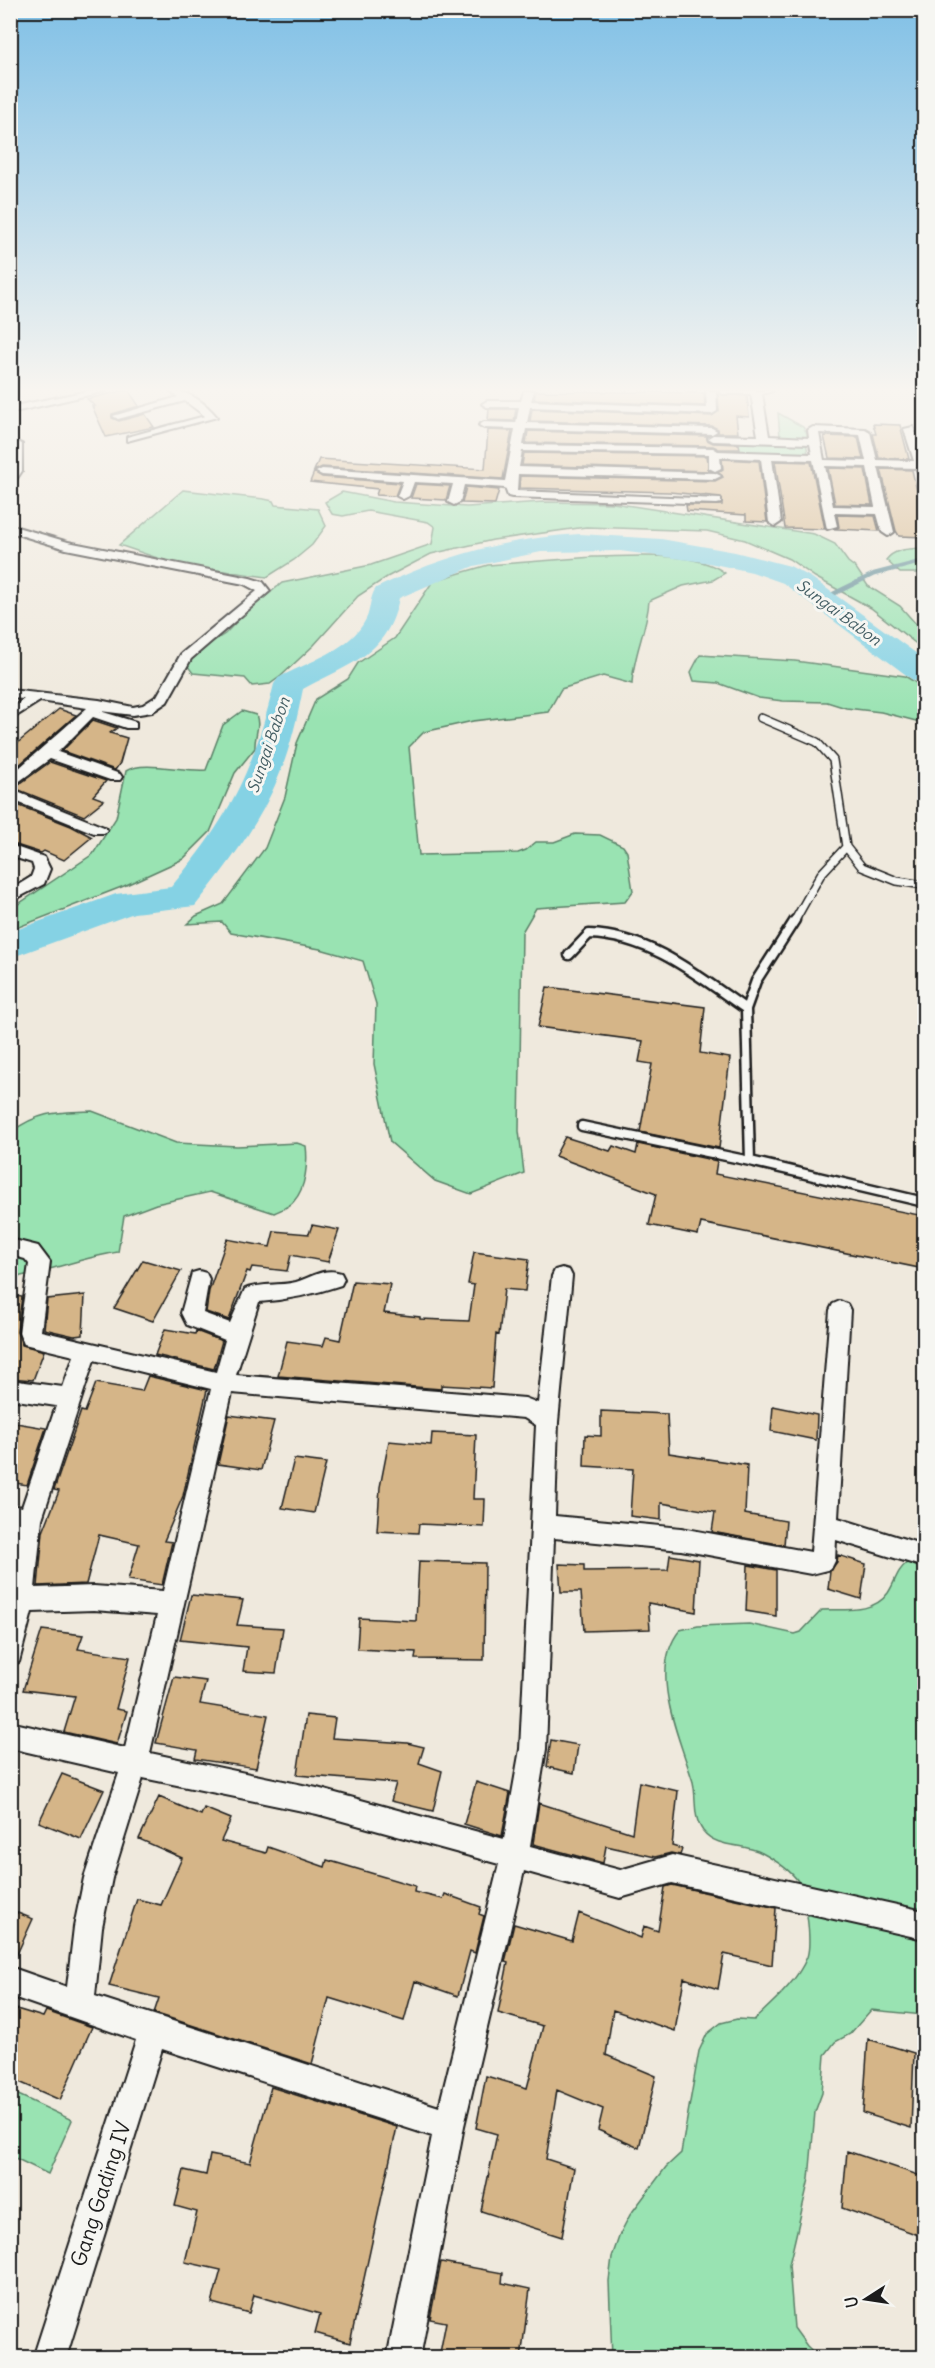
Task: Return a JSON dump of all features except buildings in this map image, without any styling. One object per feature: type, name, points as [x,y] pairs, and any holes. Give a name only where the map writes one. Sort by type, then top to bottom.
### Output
[{"type":"street","points":[[641,502],[718,506],[718,502]]},
{"type":"street","points":[[772,502],[775,522]]},
{"type":"street","points":[[826,502],[831,526]]},
{"type":"street","points":[[880,502],[888,532]]},
{"type":"street","points":[[827,509],[882,511]]},
{"type":"street","points":[[10,528],[66,545],[259,585],[264,591],[186,657],[162,699],[147,709],[133,711],[95,708],[37,696],[10,694]]},
{"type":"street","points":[[10,716],[37,696]]},
{"type":"street","points":[[95,708],[131,726]]},
{"type":"street","points":[[10,784],[48,753],[95,708]]},
{"type":"street","points":[[48,753],[115,777]]},
{"type":"street","points":[[10,793],[99,830]]},
{"type":"street","points":[[10,850],[38,860],[42,869],[38,880],[10,897]]},
{"type":"street","points":[[10,1247],[31,1252],[40,1262],[30,1332],[32,1338],[87,1349],[223,1383],[525,1408],[540,1414],[546,1422]]},
{"type":"street","points":[[403,2358],[449,2126],[514,1857],[533,1749],[546,1422],[562,1276]]},
{"type":"street","points":[[199,1278],[192,1313],[194,1319],[237,1335]]},
{"type":"street","points":[[80,2005],[94,1895],[135,1762],[223,1383],[237,1335],[252,1295],[299,1290],[318,1281],[334,1279]]},
{"type":"street","points":[[542,1526],[681,1539],[811,1563],[823,1561],[840,1310]]},
{"type":"street","points":[[10,1653],[22,1600],[20,1517],[70,1398],[87,1349]]},
{"type":"street","points":[[10,1389],[70,1398]]},
{"type":"street","points":[[827,1526],[924,1556]]},
{"type":"street","points":[[22,1600],[94,1598],[172,1604]]},
{"type":"street","points":[[10,1735],[56,1748],[135,1762],[317,1802],[620,1884],[672,1869],[924,1925]]},
{"type":"street","points":[[10,1981],[153,2031],[449,2126]]},
{"type":"street","name":"Gang Gading IV","points":[[49,2358],[153,2031]]},
{"type":"lane","points":[[761,718],[817,742],[833,760],[846,847],[862,867],[897,881],[924,885]]},
{"type":"lane","points":[[750,1161],[746,1009],[756,981],[783,942],[821,874],[846,847]]},
{"type":"lane","points":[[569,955],[589,934],[610,932],[650,946],[746,1009]]},
{"type":"lane","points":[[582,1126],[750,1161],[924,1202]]},
{"type":"green space","points":[[170,502],[273,502],[275,505],[318,509],[326,526],[312,545],[267,577],[175,564],[119,545]]},
{"type":"green space","points":[[325,502],[391,502],[467,507],[543,502],[613,503],[814,534],[835,544],[868,586],[900,606],[924,633],[924,650],[871,608],[815,577],[789,559],[745,540],[707,531],[586,527],[493,540],[431,554],[387,577],[358,596],[314,645],[270,684],[252,686],[245,678],[193,673],[187,665],[199,650],[225,634],[243,615],[282,583],[371,565],[432,544],[435,527],[428,522],[368,511],[343,516],[332,514]]},
{"type":"green space","points":[[924,548],[924,573],[900,573],[886,560],[899,551]]},
{"type":"green space","points":[[593,557],[680,558],[712,566],[725,573],[713,580],[683,586],[649,601],[632,684],[603,676],[561,689],[548,712],[473,721],[424,732],[409,747],[419,855],[518,853],[536,842],[554,842],[575,834],[600,835],[623,846],[627,852],[633,891],[625,902],[536,908],[522,932],[519,1131],[524,1173],[471,1194],[435,1181],[390,1142],[374,1064],[376,1004],[363,961],[320,949],[231,933],[222,922],[187,924],[196,916],[223,904],[265,848],[285,797],[297,743],[316,699],[348,679],[358,663],[395,638],[433,581],[488,565]]},
{"type":"green space","points":[[700,655],[795,661],[905,676],[924,688],[924,723],[881,712],[846,708],[827,702],[759,698],[718,683],[694,681],[691,672]]},
{"type":"green space","points":[[242,711],[256,715],[258,723],[255,748],[235,773],[210,832],[183,859],[124,886],[11,930],[11,909],[93,854],[116,818],[126,771],[142,766],[206,770],[223,725]]},
{"type":"green space","points":[[92,1111],[176,1143],[237,1146],[297,1143],[306,1146],[304,1182],[292,1203],[274,1213],[210,1192],[156,1204],[124,1216],[118,1252],[11,1278],[11,1132],[40,1116]]},
{"type":"green space","points":[[908,1562],[924,1567],[924,2015],[871,2010],[850,2034],[835,2042],[825,2055],[822,2093],[815,2112],[809,2179],[789,2265],[794,2328],[807,2346],[819,2357],[612,2358],[609,2281],[612,2257],[630,2215],[666,2167],[681,2153],[699,2051],[707,2034],[721,2023],[737,2019],[754,2020],[791,1983],[803,1966],[808,1950],[806,1907],[801,1887],[795,1877],[762,1853],[716,1841],[709,1837],[697,1819],[693,1782],[669,1705],[666,1665],[671,1646],[680,1630],[698,1626],[749,1624],[795,1634],[801,1632],[822,1610],[858,1609],[882,1600],[901,1569]]},
{"type":"green space","points":[[12,2092],[72,2120],[48,2174],[11,2156]]},
{"type":"waterway","name":"Sungai Babon","points":[[10,946],[129,902],[182,898],[222,846],[256,790],[271,752],[289,684],[362,646],[381,618],[386,594],[464,560],[503,550],[541,544],[580,542],[661,547],[759,565],[780,571],[798,580],[924,674]]},
{"type":"waterway","points":[[823,599],[874,574],[924,561]]}]
